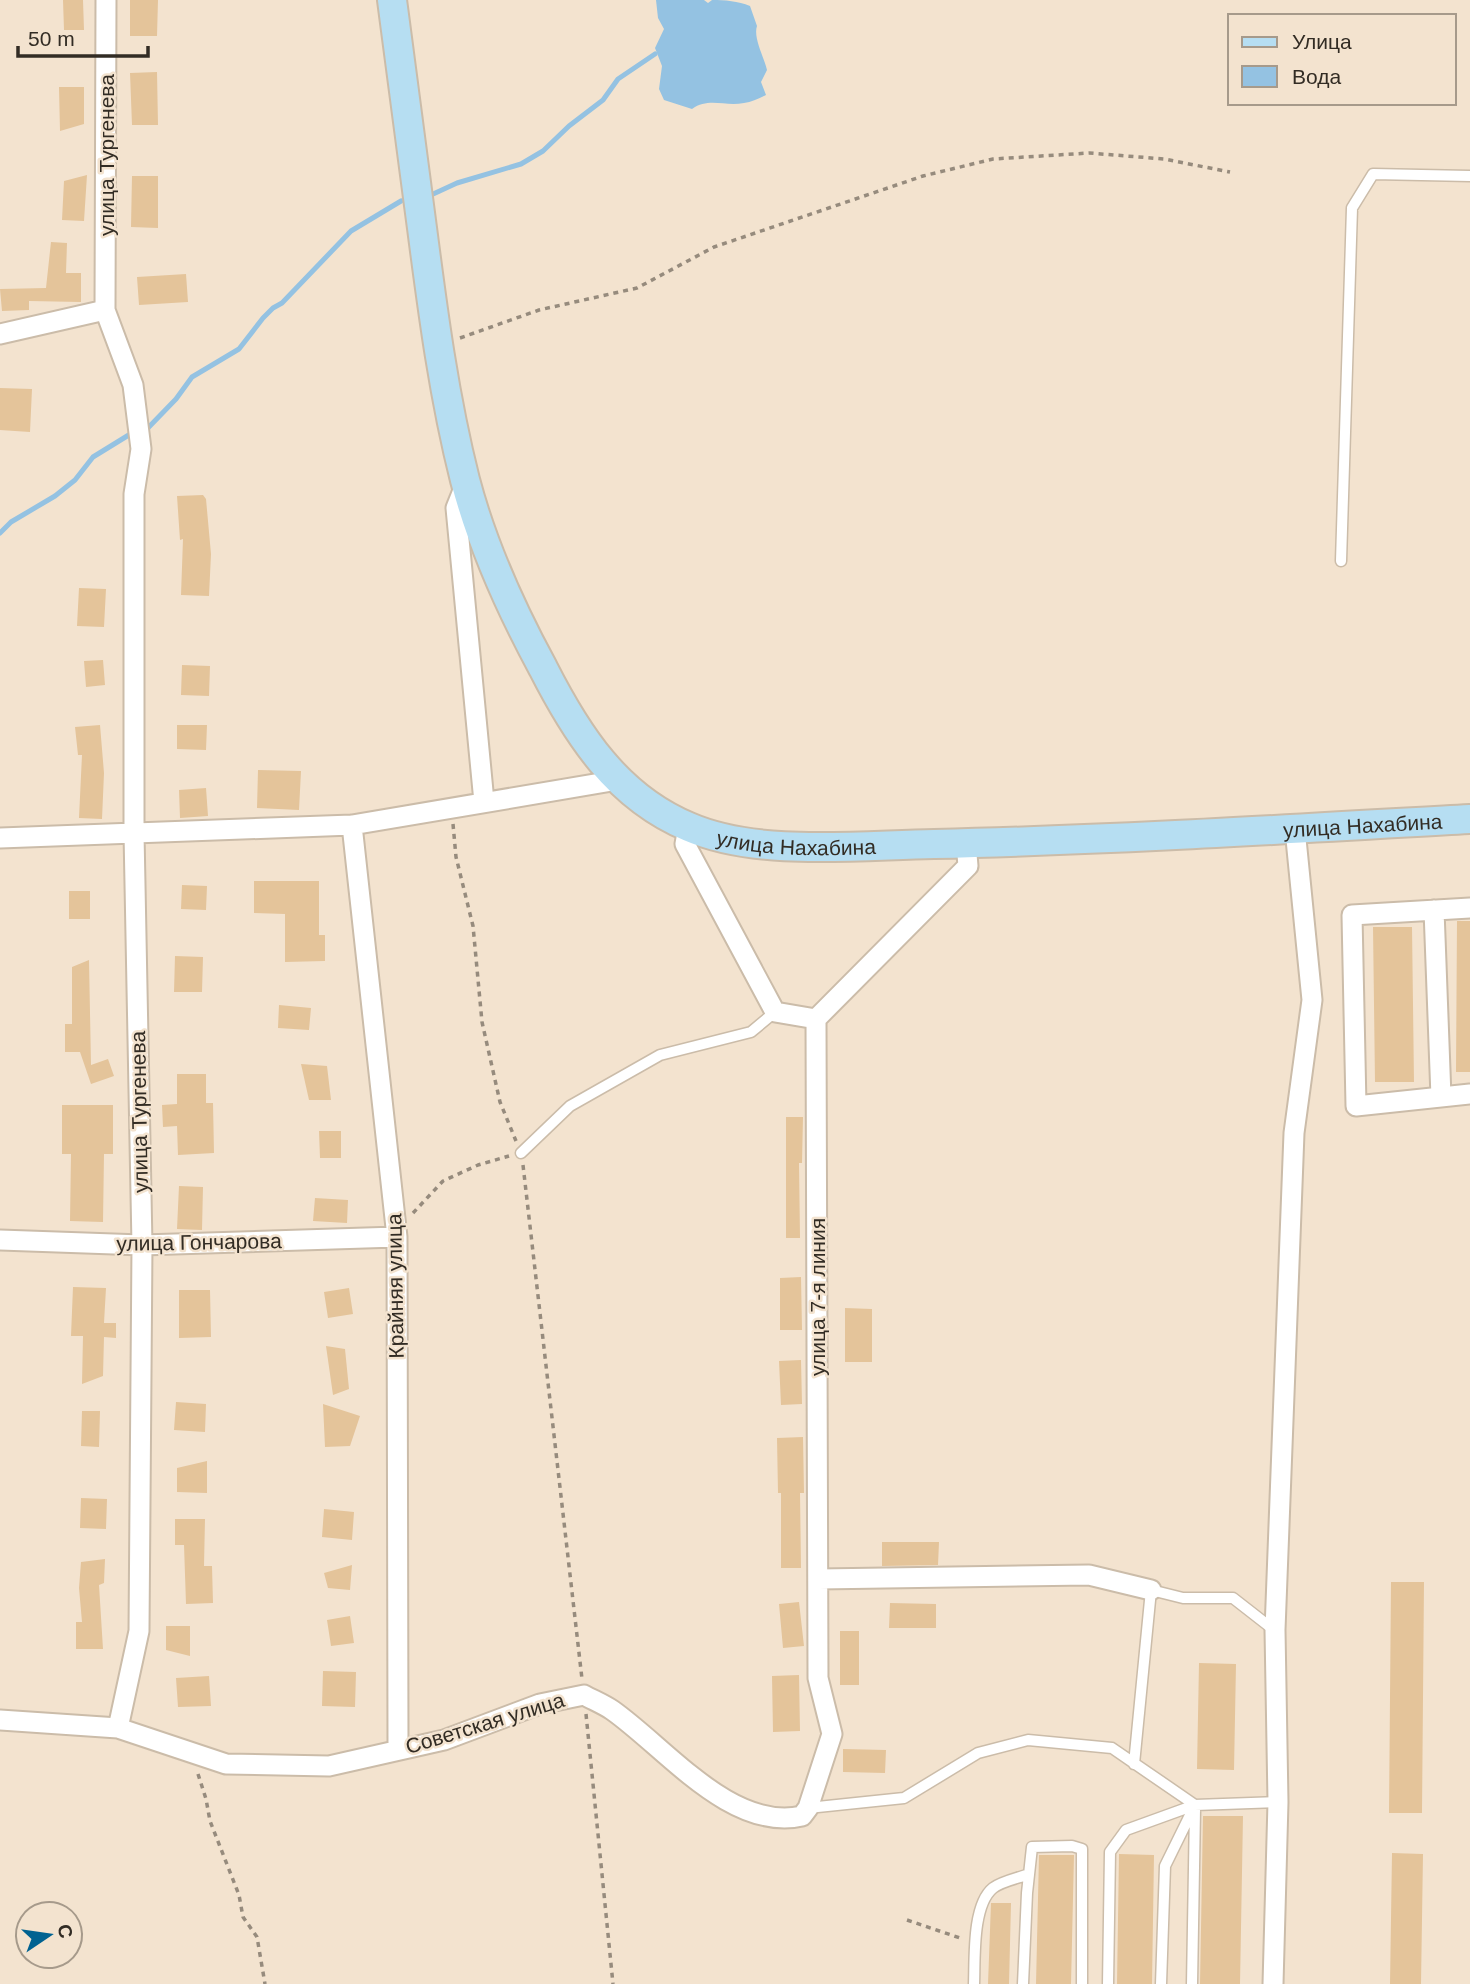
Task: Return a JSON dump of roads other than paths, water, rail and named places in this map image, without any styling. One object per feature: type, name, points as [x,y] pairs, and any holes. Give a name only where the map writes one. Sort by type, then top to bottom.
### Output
[{"type":"main road","name":"улица Нахабина","points":[[393,0],[437,344],[466,483],[491,559],[527,639],[559,699],[585,742],[618,780],[652,807],[688,827],[747,842],[806,846],[966,843],[1470,819]]},
{"type":"street","name":"улица Тургенева","points":[[106,0],[105,310],[133,385],[141,449],[134,494],[134,833],[142,1245],[139,1631],[118,1728]]},
{"type":"street","points":[[0,334],[105,310]]},
{"type":"street","points":[[466,483],[456,508],[484,802]]},
{"type":"street","points":[[0,838],[352,825],[618,780]]},
{"type":"street","name":"Крайняя улица","points":[[352,825],[397,1237],[398,1749]]},
{"type":"street","points":[[688,827],[685,844],[775,1012],[816,1019],[968,866],[966,843]]},
{"type":"street","points":[[1273,1984],[1278,1802],[1275,1630],[1294,1133],[1312,1000],[1295,829]]},
{"type":"street","points":[[1470,908],[1352,915],[1356,1106],[1470,1094]]},
{"type":"street","points":[[1434,910],[1441,1097]]},
{"type":"street","name":"улица 7-я линия","points":[[808,1808],[832,1734],[818,1678],[816,1019]]},
{"type":"street","name":"улица Гончарова","points":[[0,1240],[142,1245],[397,1237]]},
{"type":"street","points":[[819,1579],[1089,1575],[1151,1590]]},
{"type":"street","name":"Советская улица","points":[[0,1720],[118,1728],[226,1764],[329,1766],[444,1740],[540,1704],[584,1695],[611,1709],[694,1777],[736,1806],[762,1816],[786,1820],[802,1816],[808,1808]]},
{"type":"lane","points":[[1341,561],[1352,208],[1373,174],[1470,176]]},
{"type":"lane","points":[[522,1153],[570,1106],[660,1055],[751,1032],[775,1012]]},
{"type":"lane","points":[[1135,1764],[1151,1590],[1183,1598],[1233,1598],[1275,1630]]},
{"type":"lane","points":[[808,1808],[904,1798],[978,1753],[1028,1740],[1112,1748],[1195,1805]]},
{"type":"lane","points":[[1108,1984],[1110,1852],[1126,1830],[1195,1805],[1278,1802]]},
{"type":"lane","points":[[1161,1984],[1165,1866],[1195,1805]]},
{"type":"lane","points":[[1192,1984],[1195,1805]]},
{"type":"lane","points":[[1023,1984],[1032,1847],[1072,1846],[1082,1849],[1082,1984]]},
{"type":"lane","points":[[974,1984],[975,1944],[980,1907],[993,1888],[1029,1874]]},
{"type":"water","points":[[656,0],[704,0],[708,3],[722,0],[750,6],[767,70],[761,82],[766,95],[737,104],[711,103],[692,109],[664,100],[659,89],[662,66],[655,48],[664,29],[658,18]]},
{"type":"waterway","points":[[431,195],[457,183],[521,164],[543,151],[569,126],[603,100],[618,79],[655,54]]},
{"type":"waterway","points":[[146,430],[176,399],[192,377],[239,349],[263,318],[282,303],[351,231],[401,201]]},
{"type":"waterway","points":[[0,533],[11,522],[55,496],[75,480],[93,457],[132,433]]}]
